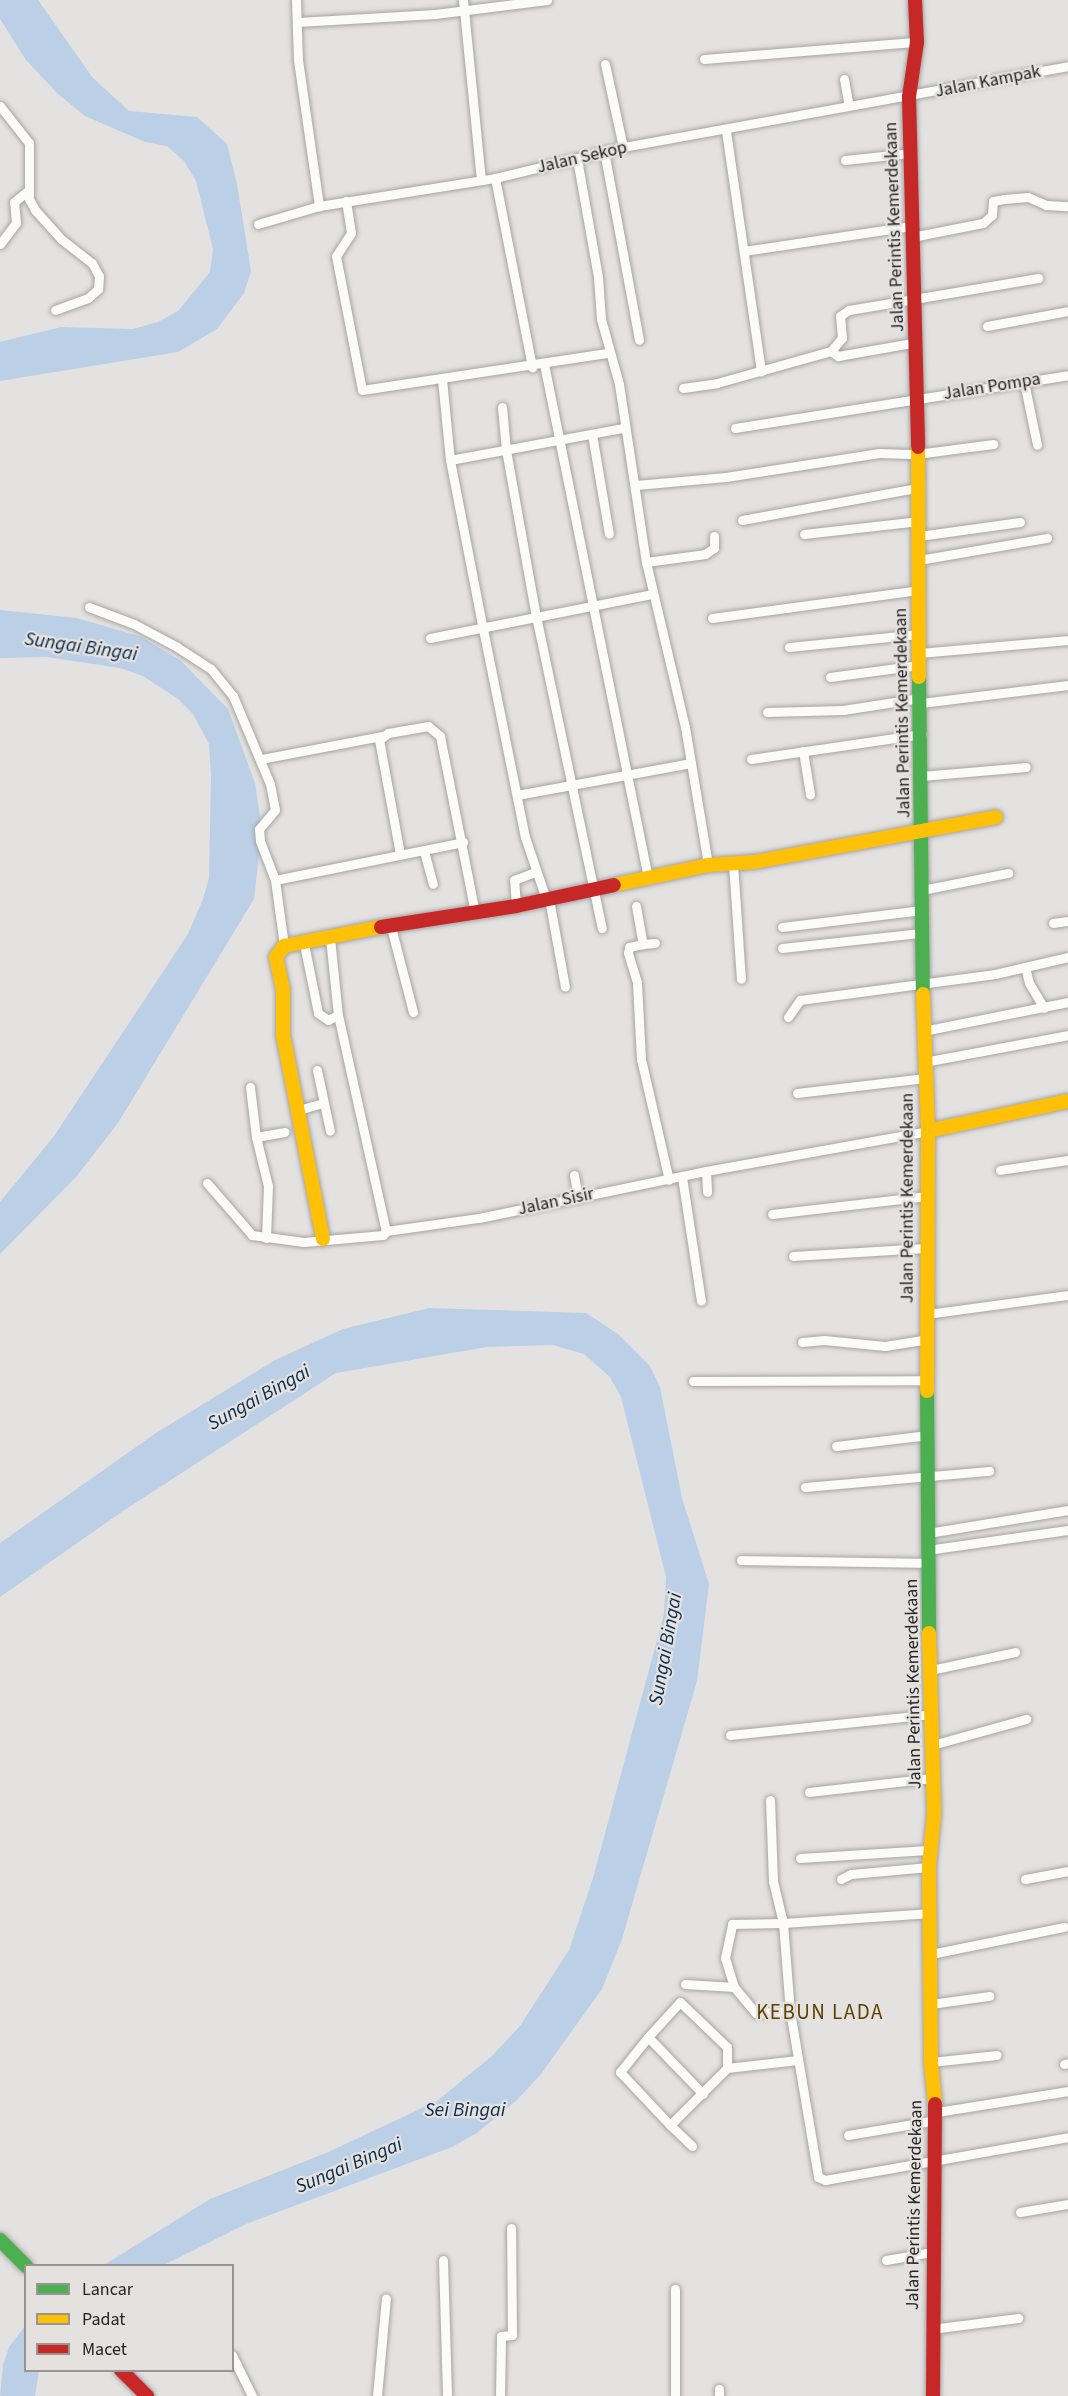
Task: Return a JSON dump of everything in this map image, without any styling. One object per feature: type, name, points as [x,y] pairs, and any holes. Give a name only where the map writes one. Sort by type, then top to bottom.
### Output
[{"type":"street","points":[[296,0],[298,60],[319,206]]},
{"type":"street","points":[[463,0],[481,179]]},
{"type":"street","points":[[298,22],[464,11],[547,0]]},
{"type":"street","name":"Jalan Perintis Kemerdekaan","points":[[915,0],[917,42],[909,98],[909,153],[917,342],[919,659],[923,828],[921,933],[928,1131],[925,1248],[934,1814],[928,1850],[928,1867],[931,1913],[931,2062],[937,2116],[932,2252],[933,2396]]},
{"type":"street","points":[[704,59],[917,42]]},
{"type":"street","points":[[605,64],[623,147]]},
{"type":"street","name":"Jalan Kampak","points":[[909,98],[1068,66]]},
{"type":"street","points":[[844,79],[849,106]]},
{"type":"street","name":"Jalan Sekop","points":[[258,224],[319,206],[384,198],[495,178],[623,147],[726,131],[849,106],[909,98]]},
{"type":"street","points":[[0,106],[29,143],[28,190],[34,210],[47,226],[92,263],[99,276],[98,289],[88,298],[55,310]]},
{"type":"street","points":[[726,131],[761,371]]},
{"type":"street","points":[[604,151],[639,340]]},
{"type":"street","points":[[845,160],[909,153]]},
{"type":"street","points":[[577,159],[608,353],[619,384],[622,428],[636,485],[646,562],[663,624],[691,763],[708,865]]},
{"type":"street","points":[[495,178],[532,367]]},
{"type":"street","points":[[0,244],[16,223],[14,202],[28,190]]},
{"type":"street","points":[[744,251],[983,223],[992,215],[993,201],[1004,199],[1028,197],[1047,205],[1068,206]]},
{"type":"street","points":[[346,201],[351,233],[336,256],[362,390],[532,367],[608,353]]},
{"type":"street","points":[[683,388],[761,371],[831,351],[842,338],[840,316],[844,312],[1038,278]]},
{"type":"street","points":[[987,326],[1068,311]]},
{"type":"street","points":[[831,351],[838,356],[917,342]]},
{"type":"street","points":[[544,364],[648,878]]},
{"type":"street","name":"Jalan Pompa","points":[[735,428],[1068,375]]},
{"type":"street","points":[[442,379],[450,460],[483,629],[517,795],[535,872],[547,899],[565,987]]},
{"type":"street","points":[[1024,382],[1036,445]]},
{"type":"street","points":[[502,407],[506,450],[536,616],[574,783],[602,928]]},
{"type":"street","points":[[450,460],[622,428]]},
{"type":"street","points":[[592,434],[609,534]]},
{"type":"street","points":[[636,485],[726,477],[879,453],[917,454],[993,444]]},
{"type":"street","points":[[742,520],[917,488]]},
{"type":"street","points":[[804,534],[919,521]]},
{"type":"street","points":[[919,536],[1020,522]]},
{"type":"street","points":[[646,562],[710,552],[714,548],[714,536]]},
{"type":"street","points":[[919,560],[1047,538]]},
{"type":"street","points":[[712,618],[920,590]]},
{"type":"street","points":[[430,638],[653,594]]},
{"type":"street","points":[[89,607],[134,624],[211,669],[233,696],[261,759],[275,810],[259,829],[260,841],[274,880],[284,946],[276,957],[295,1111],[323,1239]]},
{"type":"street","points":[[789,647],[919,634]]},
{"type":"street","points":[[831,677],[919,659],[1068,640]]},
{"type":"street","points":[[767,712],[843,710],[1068,685]]},
{"type":"street","points":[[261,759],[428,726],[438,732],[463,842],[475,912]]},
{"type":"street","points":[[751,759],[922,734]]},
{"type":"street","points":[[382,736],[378,746],[400,854]]},
{"type":"street","points":[[803,751],[810,794]]},
{"type":"street","points":[[517,795],[691,763]]},
{"type":"street","points":[[921,776],[1026,767]]},
{"type":"street","points":[[284,946],[516,906],[708,865],[733,863],[996,817]]},
{"type":"street","points":[[274,880],[463,842]]},
{"type":"street","points":[[424,851],[433,884]]},
{"type":"street","points":[[733,863],[741,979]]},
{"type":"street","points":[[516,906],[514,880],[535,872]]},
{"type":"street","points":[[922,890],[1008,873]]},
{"type":"street","points":[[636,906],[643,944]]},
{"type":"street","points":[[782,927],[922,910]]},
{"type":"street","points":[[1053,923],[1068,921]]},
{"type":"street","points":[[391,927],[413,1012]]},
{"type":"street","points":[[782,948],[921,933]]},
{"type":"street","points":[[330,938],[338,1015],[345,1034],[386,1231]]},
{"type":"street","points":[[655,942],[629,947],[628,953],[637,983],[641,1059],[669,1180]]},
{"type":"street","points":[[304,944],[318,1013],[324,1019],[338,1015]]},
{"type":"street","points":[[788,1017],[800,1000],[923,984],[1025,967],[1068,957]]},
{"type":"street","points":[[1025,967],[1029,983],[1044,1008]]},
{"type":"street","points":[[923,1031],[1068,1002]]},
{"type":"street","points":[[924,1062],[1068,1035]]},
{"type":"street","points":[[318,1070],[330,1131]]},
{"type":"street","points":[[797,1093],[925,1078]]},
{"type":"street","points":[[250,1087],[256,1137],[268,1186],[266,1238]]},
{"type":"street","points":[[928,1131],[1068,1101]]},
{"type":"street","points":[[295,1111],[323,1103]]},
{"type":"street","name":"Jalan Sisir","points":[[207,1183],[243,1228],[266,1238],[304,1242],[383,1235],[386,1231],[479,1218],[706,1171],[928,1131]]},
{"type":"street","points":[[256,1137],[285,1132]]},
{"type":"street","points":[[1000,1170],[1068,1160]]},
{"type":"street","points":[[706,1171],[707,1192]]},
{"type":"street","points":[[574,1175],[578,1198]]},
{"type":"street","points":[[682,1177],[701,1301]]},
{"type":"street","points":[[772,1214],[927,1196]]},
{"type":"street","points":[[793,1256],[925,1248]]},
{"type":"street","points":[[927,1314],[1068,1295]]},
{"type":"street","points":[[802,1342],[824,1340],[885,1346],[928,1339]]},
{"type":"street","points":[[693,1381],[927,1380]]},
{"type":"street","points":[[836,1446],[928,1435]]},
{"type":"street","points":[[805,1487],[929,1474],[989,1471]]},
{"type":"street","points":[[928,1533],[1068,1510]]},
{"type":"street","points":[[741,1560],[929,1556],[1068,1530]]},
{"type":"street","points":[[931,1670],[1015,1652]]},
{"type":"street","points":[[730,1735],[932,1714]]},
{"type":"street","points":[[932,1745],[1026,1719]]},
{"type":"street","points":[[809,1792],[932,1778]]},
{"type":"street","points":[[770,1800],[773,1881],[783,1923],[790,2011],[818,2177],[825,2180],[1068,2137]]},
{"type":"street","points":[[800,1858],[928,1850]]},
{"type":"street","points":[[841,1879],[851,1874],[928,1867]]},
{"type":"street","points":[[1025,1879],[1068,1871]]},
{"type":"street","points":[[790,2011],[756,2013],[734,1987],[725,1958],[732,1924],[783,1923],[931,1913]]},
{"type":"street","points":[[931,1954],[1064,1927]]},
{"type":"street","points":[[685,1984],[734,1987]]},
{"type":"street","points":[[931,2004],[989,1996]]},
{"type":"street","points":[[692,2145],[620,2072],[680,2002],[727,2047],[727,2068]]},
{"type":"street","points":[[648,2037],[703,2094]]},
{"type":"street","points":[[931,2062],[997,2055]]},
{"type":"street","points":[[670,2125],[727,2068],[798,2061]]},
{"type":"street","points":[[848,2135],[1068,2091]]},
{"type":"street","points":[[1020,2212],[1068,2204]]},
{"type":"street","points":[[500,2396],[501,2336],[512,2335],[511,2228]]},
{"type":"street","points":[[0,2240],[25,2264]]},
{"type":"street","points":[[886,2260],[932,2252]]},
{"type":"street","points":[[443,2260],[447,2396]]},
{"type":"street","points":[[675,2289],[675,2396]]},
{"type":"street","points":[[377,2396],[386,2298]]},
{"type":"street","points":[[931,2329],[1018,2318]]},
{"type":"street","points":[[234,2359],[252,2396]]},
{"type":"street","points":[[123,2372],[147,2396]]},
{"type":"water","points":[[0,0],[38,0],[93,78],[129,111],[197,117],[227,144],[237,184],[251,271],[244,293],[217,329],[178,352],[0,381],[0,342],[61,327],[133,329],[158,322],[178,311],[210,272],[213,249],[196,181],[184,161],[167,146],[145,142],[85,116],[58,94],[26,60],[0,19]]},
{"type":"water","name":"Sungai Bingai","points":[[0,610],[77,618],[142,637],[181,661],[228,709],[255,783],[262,830],[254,899],[118,1123],[76,1177],[0,1254],[0,1202],[54,1136],[188,934],[209,878],[211,775],[209,744],[193,714],[178,699],[143,676],[120,668],[47,657],[0,658]]},
{"type":"water","name":"Sei Bingai","points":[[429,1308],[586,1313],[618,1334],[650,1366],[660,1387],[682,1498],[709,1584],[697,1681],[622,1939],[602,1989],[541,2074],[518,2099],[477,2133],[452,2147],[246,2224],[166,2264],[106,2264],[210,2199],[326,2153],[437,2101],[492,2056],[520,2026],[569,1950],[593,1878],[664,1614],[666,1577],[621,1397],[610,1377],[584,1354],[553,1345],[487,1347],[336,1373],[123,1511],[0,1597],[0,1543],[156,1433],[275,1360],[343,1329]]},
{"type":"water","points":[[24,2327],[24,2372],[39,2372],[35,2396],[0,2396],[3,2365],[9,2347]]},
{"type":"traffic: fast","points":[[919,677],[923,994]]},
{"type":"traffic: fast","points":[[927,1391],[929,1633]]},
{"type":"traffic: fast","points":[[0,2240],[24,2264]]},
{"type":"traffic: slow","points":[[918,447],[919,677]]},
{"type":"traffic: slow","points":[[614,885],[708,865],[754,862],[996,817]]},
{"type":"traffic: slow","points":[[323,1239],[283,1036],[283,990],[276,957],[284,946],[381,927]]},
{"type":"traffic: slow","points":[[923,994],[928,1131],[927,1391]]},
{"type":"traffic: slow","points":[[928,1131],[1068,1101]]},
{"type":"traffic: slow","points":[[929,1633],[934,1814],[929,1867],[931,2062],[935,2104]]},
{"type":"traffic: jam","points":[[915,0],[917,42],[909,97],[918,447]]},
{"type":"traffic: jam","points":[[381,927],[516,906],[614,885]]},
{"type":"traffic: jam","points":[[933,2396],[935,2104]]},
{"type":"traffic: jam","points":[[123,2372],[147,2396]]},
{"type":"district","name":"KEBUN LADA","points":[[820,2012]]}]
